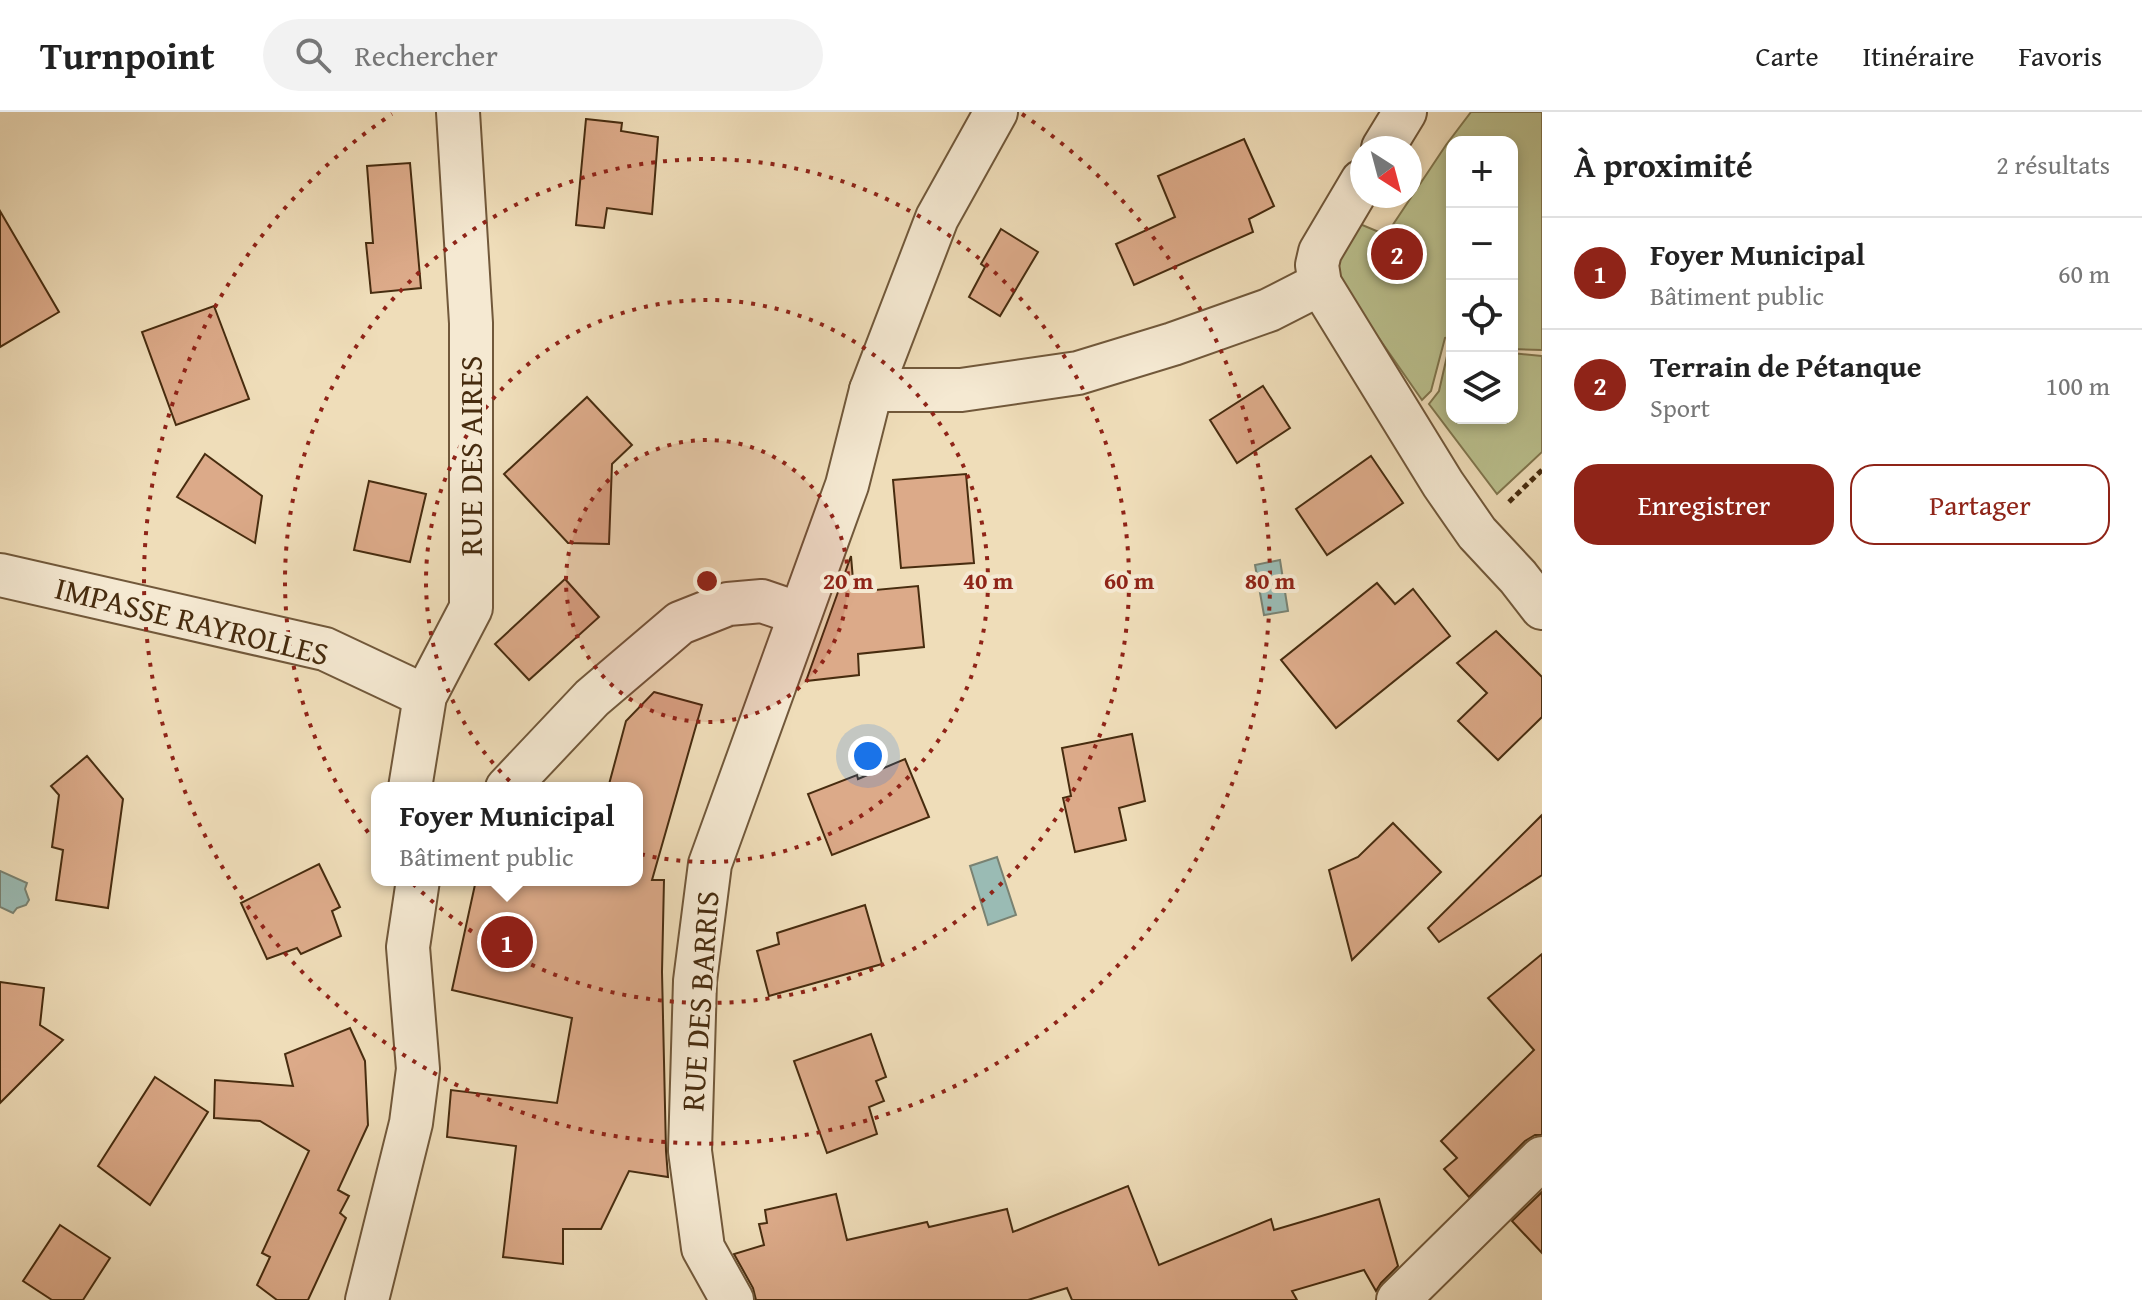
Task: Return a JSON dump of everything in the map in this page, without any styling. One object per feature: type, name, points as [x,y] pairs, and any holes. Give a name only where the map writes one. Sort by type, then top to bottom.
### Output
[{"type":"street","name":"RUE DES AIRES","points":[[411,782],[425,696],[471,608],[471,323],[458,112]]},
{"type":"street","name":"RUE DES BARRIS","points":[[732,1300],[703,1248],[690,1151],[695,981],[710,864],[847,485],[871,390],[937,218],[996,112]]},
{"type":"street","points":[[1390,136],[1405,112]]},
{"type":"street","points":[[1350,201],[1320,252],[1317,265],[1320,284],[1443,484],[1477,533],[1542,608]]},
{"type":"street","points":[[871,390],[961,390],[1078,373],[1255,315],[1320,284]]},
{"type":"street","name":"IMPASSE RAYROLLES","points":[[0,575],[325,649],[425,696]]},
{"type":"street","points":[[513,782],[592,698],[680,623],[728,604],[762,601],[800,614]]},
{"type":"street","points":[[367,1300],[411,1123],[418,1069],[408,947],[418,886]]},
{"type":"street","points":[[1398,1300],[1542,1158]]},
{"type":"green space","points":[[1471,112],[1542,112],[1542,350],[1518,349],[1518,136],[1453,136]]},
{"type":"green space","points":[[1446,145],[1446,338],[1431,391],[1422,400],[1332,271],[1360,224],[1386,235],[1404,208],[1422,208],[1422,181]]},
{"type":"green space","points":[[1518,354],[1542,356],[1542,452],[1497,494],[1429,404],[1439,391],[1446,360],[1446,424],[1518,424]]},
{"type":"water","points":[[1280,560],[1288,611],[1264,615],[1255,565]]},
{"type":"water","points":[[997,857],[1016,915],[988,925],[970,866]]},
{"type":"water","points":[[0,871],[27,883],[25,889],[29,900],[13,913],[0,907]]},
{"type":"building","points":[[586,119],[622,123],[621,131],[658,137],[652,214],[607,208],[604,228],[576,225]]},
{"type":"building","points":[[1244,139],[1274,206],[1249,219],[1253,232],[1134,285],[1116,244],[1175,217],[1158,176]]},
{"type":"building","points":[[410,163],[421,288],[371,293],[366,243],[373,243],[367,166]]},
{"type":"building","points":[[0,211],[59,312],[0,347]]},
{"type":"building","points":[[1001,229],[1038,252],[1000,316],[969,297],[985,267],[981,264]]},
{"type":"building","points":[[214,306],[249,399],[176,425],[142,332]]},
{"type":"building","points":[[1263,386],[1290,428],[1237,463],[1210,420]]},
{"type":"building","points":[[587,397],[632,445],[612,464],[609,544],[568,543],[504,474]]},
{"type":"building","points":[[205,454],[262,496],[255,543],[177,497]]},
{"type":"building","points":[[1371,456],[1403,503],[1327,555],[1296,509]]},
{"type":"building","points":[[966,474],[974,563],[901,568],[893,480]]},
{"type":"building","points":[[369,481],[426,494],[410,562],[354,550]]},
{"type":"building","points":[[851,556],[854,592],[918,586],[924,647],[858,654],[859,675],[806,681]]},
{"type":"building","points":[[565,579],[599,617],[529,680],[495,644]]},
{"type":"building","points":[[1377,583],[1395,604],[1413,589],[1450,636],[1336,728],[1281,660]]},
{"type":"building","points":[[1496,631],[1542,677],[1542,717],[1498,760],[1458,721],[1487,693],[1457,663]]},
{"type":"building","points":[[654,692],[702,705],[652,880],[664,880],[662,972],[668,1177],[629,1171],[601,1229],[563,1229],[563,1264],[503,1257],[516,1146],[447,1137],[451,1090],[557,1103],[572,1018],[452,990],[475,886],[643,886],[643,782],[610,782],[626,721]]},
{"type":"building","points":[[1132,734],[1145,801],[1119,808],[1126,840],[1075,852],[1063,798],[1071,796],[1062,748]]},
{"type":"building","points":[[87,756],[123,799],[108,908],[56,900],[63,850],[52,847],[59,795],[51,786]]},
{"type":"building","points":[[905,759],[929,817],[832,855],[808,794],[857,775],[858,779]]},
{"type":"building","points":[[1542,815],[1542,875],[1439,942],[1428,928]]},
{"type":"building","points":[[1393,823],[1441,872],[1352,960],[1329,870],[1358,857]]},
{"type":"building","points":[[319,864],[340,907],[332,911],[341,936],[301,954],[297,948],[267,959],[241,903]]},
{"type":"building","points":[[865,905],[882,964],[769,996],[757,951],[779,944],[777,933]]},
{"type":"building","points":[[1542,954],[1542,1135],[1525,1141],[1469,1197],[1444,1169],[1457,1158],[1441,1141],[1534,1050],[1488,998]]},
{"type":"building","points":[[0,982],[44,988],[40,1025],[63,1040],[0,1103]]},
{"type":"building","points":[[350,1028],[365,1061],[368,1125],[338,1190],[349,1196],[340,1213],[346,1218],[308,1300],[277,1300],[257,1285],[270,1257],[262,1253],[309,1151],[260,1121],[214,1118],[215,1080],[293,1086],[285,1054]]},
{"type":"building","points":[[871,1034],[886,1077],[876,1081],[884,1101],[869,1107],[877,1134],[827,1153],[794,1061]]},
{"type":"building","points":[[155,1077],[208,1112],[150,1205],[98,1166]]},
{"type":"building","points":[[1128,1186],[1159,1265],[1271,1219],[1274,1230],[1379,1199],[1398,1266],[1376,1291],[1364,1270],[1292,1291],[1297,1300],[1072,1300],[1067,1288],[1028,1300],[756,1300],[753,1288],[734,1254],[764,1245],[759,1224],[767,1223],[765,1210],[836,1194],[847,1240],[927,1222],[929,1227],[1007,1209],[1013,1232]]},
{"type":"building","points":[[1542,1192],[1542,1253],[1512,1221]]},
{"type":"building","points":[[60,1225],[110,1258],[83,1300],[52,1300],[23,1281]]},
{"type":"place","name":"Terrain de Pétanque","points":[[1397,254]]},
{"type":"place","name":"Foyer Municipal","points":[[507,942]]}]
